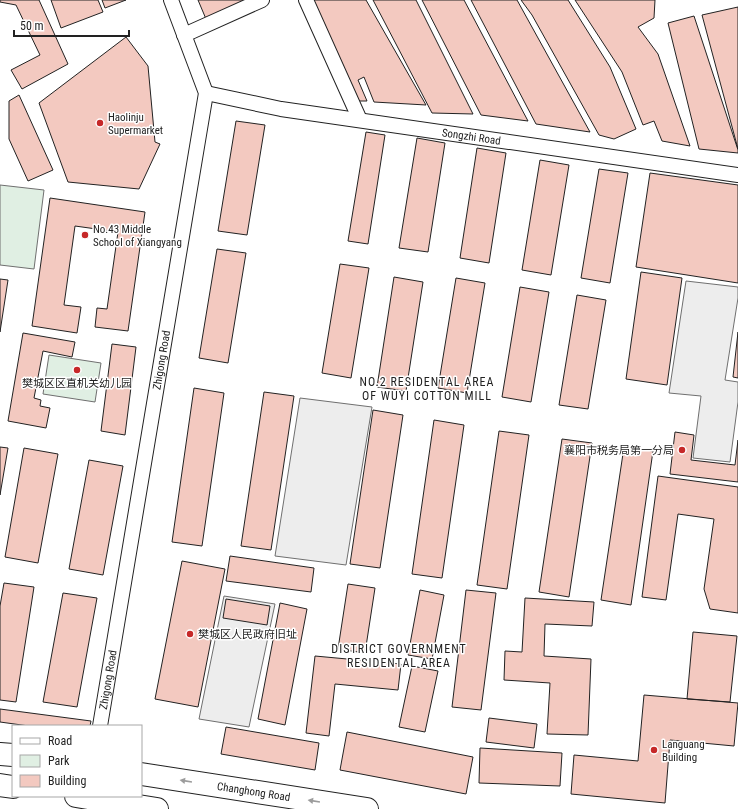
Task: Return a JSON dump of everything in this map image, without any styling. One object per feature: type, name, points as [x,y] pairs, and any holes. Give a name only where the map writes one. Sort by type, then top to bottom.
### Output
[{"type":"highway","points":[[0,754],[12,755]]},
{"type":"highway","name":"Changhong Road","points":[[142,774],[367,809]]},
{"type":"highway","points":[[0,785],[12,787]]},
{"type":"highway","points":[[81,797],[126,806],[157,809]]},
{"type":"street","points":[[171,0],[206,93]]},
{"type":"street","points":[[184,35],[262,0]]},
{"type":"street","points":[[306,0],[360,120]]},
{"type":"street","name":"Songzhi Road","points":[[206,93],[281,109],[738,175]]},
{"type":"street","name":"Zhigong Road","points":[[100,725],[206,93]]},
{"type":"green space","points":[[0,185],[44,190],[34,269],[0,265]]},
{"type":"green space","points":[[49,355],[101,363],[95,402],[43,394]]},
{"type":"shaded area","points":[[686,281],[738,287],[738,298],[725,380],[738,382],[738,402],[730,462],[693,458],[701,396],[669,393]]},
{"type":"shaded area","points":[[300,398],[372,407],[346,565],[275,556]]},
{"type":"shaded area","points":[[224,596],[275,604],[249,727],[199,719]]},
{"type":"building","points":[[0,0],[39,0],[68,64],[22,89],[11,70],[40,55],[16,5],[0,2]]},
{"type":"building","points":[[51,0],[98,0],[103,12],[61,28]]},
{"type":"building","points":[[102,0],[126,0],[105,8]]},
{"type":"building","points":[[198,0],[245,0],[206,19]]},
{"type":"building","points":[[310,0],[366,0],[426,105],[374,102],[364,77],[358,80],[367,101],[355,101]]},
{"type":"building","points":[[373,0],[416,0],[473,114],[432,113]]},
{"type":"building","points":[[422,0],[464,0],[528,121],[481,115]]},
{"type":"building","points":[[471,0],[517,0],[590,132],[536,124]]},
{"type":"building","points":[[521,0],[568,0],[610,67],[636,129],[614,139],[599,135],[532,15]]},
{"type":"building","points":[[575,0],[655,0],[654,18],[638,27],[658,54],[690,146],[662,141],[654,121],[643,125],[622,72]]},
{"type":"building","points":[[738,7],[738,149],[702,15]]},
{"type":"building","points":[[694,16],[738,153],[699,149],[668,23]]},
{"type":"building","name":"Haolinju Supermarket","points":[[126,37],[148,66],[155,142],[160,144],[139,189],[68,182],[39,103]]},
{"type":"building","points":[[19,95],[53,170],[28,181],[9,139],[9,101]]},
{"type":"building","points":[[236,121],[265,125],[247,235],[218,231]]},
{"type":"building","points":[[366,132],[385,135],[368,244],[348,241]]},
{"type":"building","points":[[417,138],[445,143],[428,252],[399,248]]},
{"type":"building","points":[[477,148],[506,153],[489,263],[460,258]]},
{"type":"building","points":[[540,160],[569,165],[551,275],[522,270]]},
{"type":"building","points":[[599,169],[628,173],[610,283],[581,278]]},
{"type":"building","points":[[650,173],[738,185],[738,283],[636,267]]},
{"type":"building","points":[[50,198],[145,212],[128,331],[95,327],[97,308],[107,309],[118,232],[75,226],[64,305],[81,307],[77,333],[32,326]]},
{"type":"building","points":[[217,249],[246,253],[228,363],[199,358]]},
{"type":"building","points":[[340,264],[369,268],[351,378],[322,373]]},
{"type":"building","points":[[641,272],[682,278],[667,385],[626,379]]},
{"type":"building","points":[[394,277],[423,282],[406,391],[377,387]]},
{"type":"building","points":[[456,278],[485,283],[467,393],[438,388]]},
{"type":"building","points":[[0,279],[8,280],[0,332]]},
{"type":"building","points":[[520,287],[549,292],[531,402],[502,397]]},
{"type":"building","points":[[577,295],[606,300],[588,409],[559,405]]},
{"type":"building","points":[[738,332],[738,378],[733,377]]},
{"type":"building","points":[[23,333],[75,342],[72,357],[43,351],[34,398],[41,400],[40,406],[50,408],[46,428],[8,421]]},
{"type":"building","points":[[112,344],[136,347],[125,435],[101,431]]},
{"type":"building","points":[[194,388],[224,393],[202,546],[172,542]]},
{"type":"building","points":[[264,392],[294,396],[271,550],[241,546]]},
{"type":"building","points":[[373,410],[403,415],[380,568],[350,564]]},
{"type":"building","points":[[434,420],[464,425],[442,578],[412,574]]},
{"type":"building","points":[[499,431],[529,435],[507,589],[477,585]]},
{"type":"building","name":"襄阳市税务局第一分局","points":[[675,432],[694,435],[691,460],[735,465],[738,440],[738,482],[670,474]]},
{"type":"building","points":[[562,439],[592,443],[569,597],[539,592]]},
{"type":"building","points":[[0,447],[8,448],[0,495]]},
{"type":"building","points":[[624,447],[653,451],[631,605],[601,600]]},
{"type":"building","points":[[24,448],[58,454],[38,563],[5,557]]},
{"type":"building","points":[[89,460],[123,466],[103,575],[69,569]]},
{"type":"building","points":[[658,476],[738,487],[738,613],[710,609],[704,589],[714,519],[678,514],[666,600],[642,597]]},
{"type":"building","points":[[230,556],[314,568],[311,592],[226,581]]},
{"type":"building","name":"樊城区人民政府旧址","points":[[182,561],[225,569],[198,707],[155,699]]},
{"type":"building","points":[[4,583],[34,587],[16,702],[0,700],[0,606]]},
{"type":"building","points":[[348,584],[375,588],[365,653],[338,649]]},
{"type":"building","points":[[420,590],[444,595],[432,659],[408,655]]},
{"type":"building","points":[[466,590],[496,593],[481,710],[452,707]]},
{"type":"building","points":[[63,593],[97,598],[77,707],[43,702]]},
{"type":"building","points":[[525,598],[594,602],[592,626],[545,624],[544,656],[591,659],[588,735],[547,734],[550,683],[504,680],[505,651],[522,652]]},
{"type":"building","points":[[226,599],[270,606],[267,625],[223,618]]},
{"type":"building","points":[[280,603],[307,609],[285,725],[258,719]]},
{"type":"building","points":[[693,632],[737,636],[730,702],[687,699]]},
{"type":"building","points":[[315,656],[401,664],[398,690],[335,684],[329,736],[306,733]]},
{"type":"building","points":[[412,666],[438,671],[425,732],[399,727]]},
{"type":"building","name":"Languang Building","points":[[644,695],[738,703],[734,746],[670,740],[665,803],[571,794],[574,755],[638,761]]},
{"type":"building","points":[[0,709],[91,721],[90,725],[22,725],[0,722]]},
{"type":"building","points":[[489,718],[537,724],[534,748],[486,742]]},
{"type":"building","points":[[226,727],[319,743],[315,770],[221,754]]},
{"type":"building","points":[[347,732],[473,757],[466,794],[340,770]]},
{"type":"building","points":[[480,748],[562,753],[560,786],[479,783]]},
{"type":"place","name":"Haolinju Supermarket","points":[[100,123]]},
{"type":"place","name":"No.43 Middle School of Xiangyang","points":[[85,235]]},
{"type":"place","name":"樊城区区直机关幼儿园","points":[[77,370]]},
{"type":"place","name":"襄阳市税务局第一分局","points":[[682,450]]},
{"type":"place","name":"樊城区人民政府旧址","points":[[190,634]]},
{"type":"place","name":"Languang Building","points":[[654,750]]},
{"type":"district","name":"NO.2 RESIDENTAL AREA OF WUYI COTTON MILL","points":[[427,389]]},
{"type":"district","name":"DISTRICT GOVERNMENT RESIDENTAL AREA","points":[[399,656]]}]
